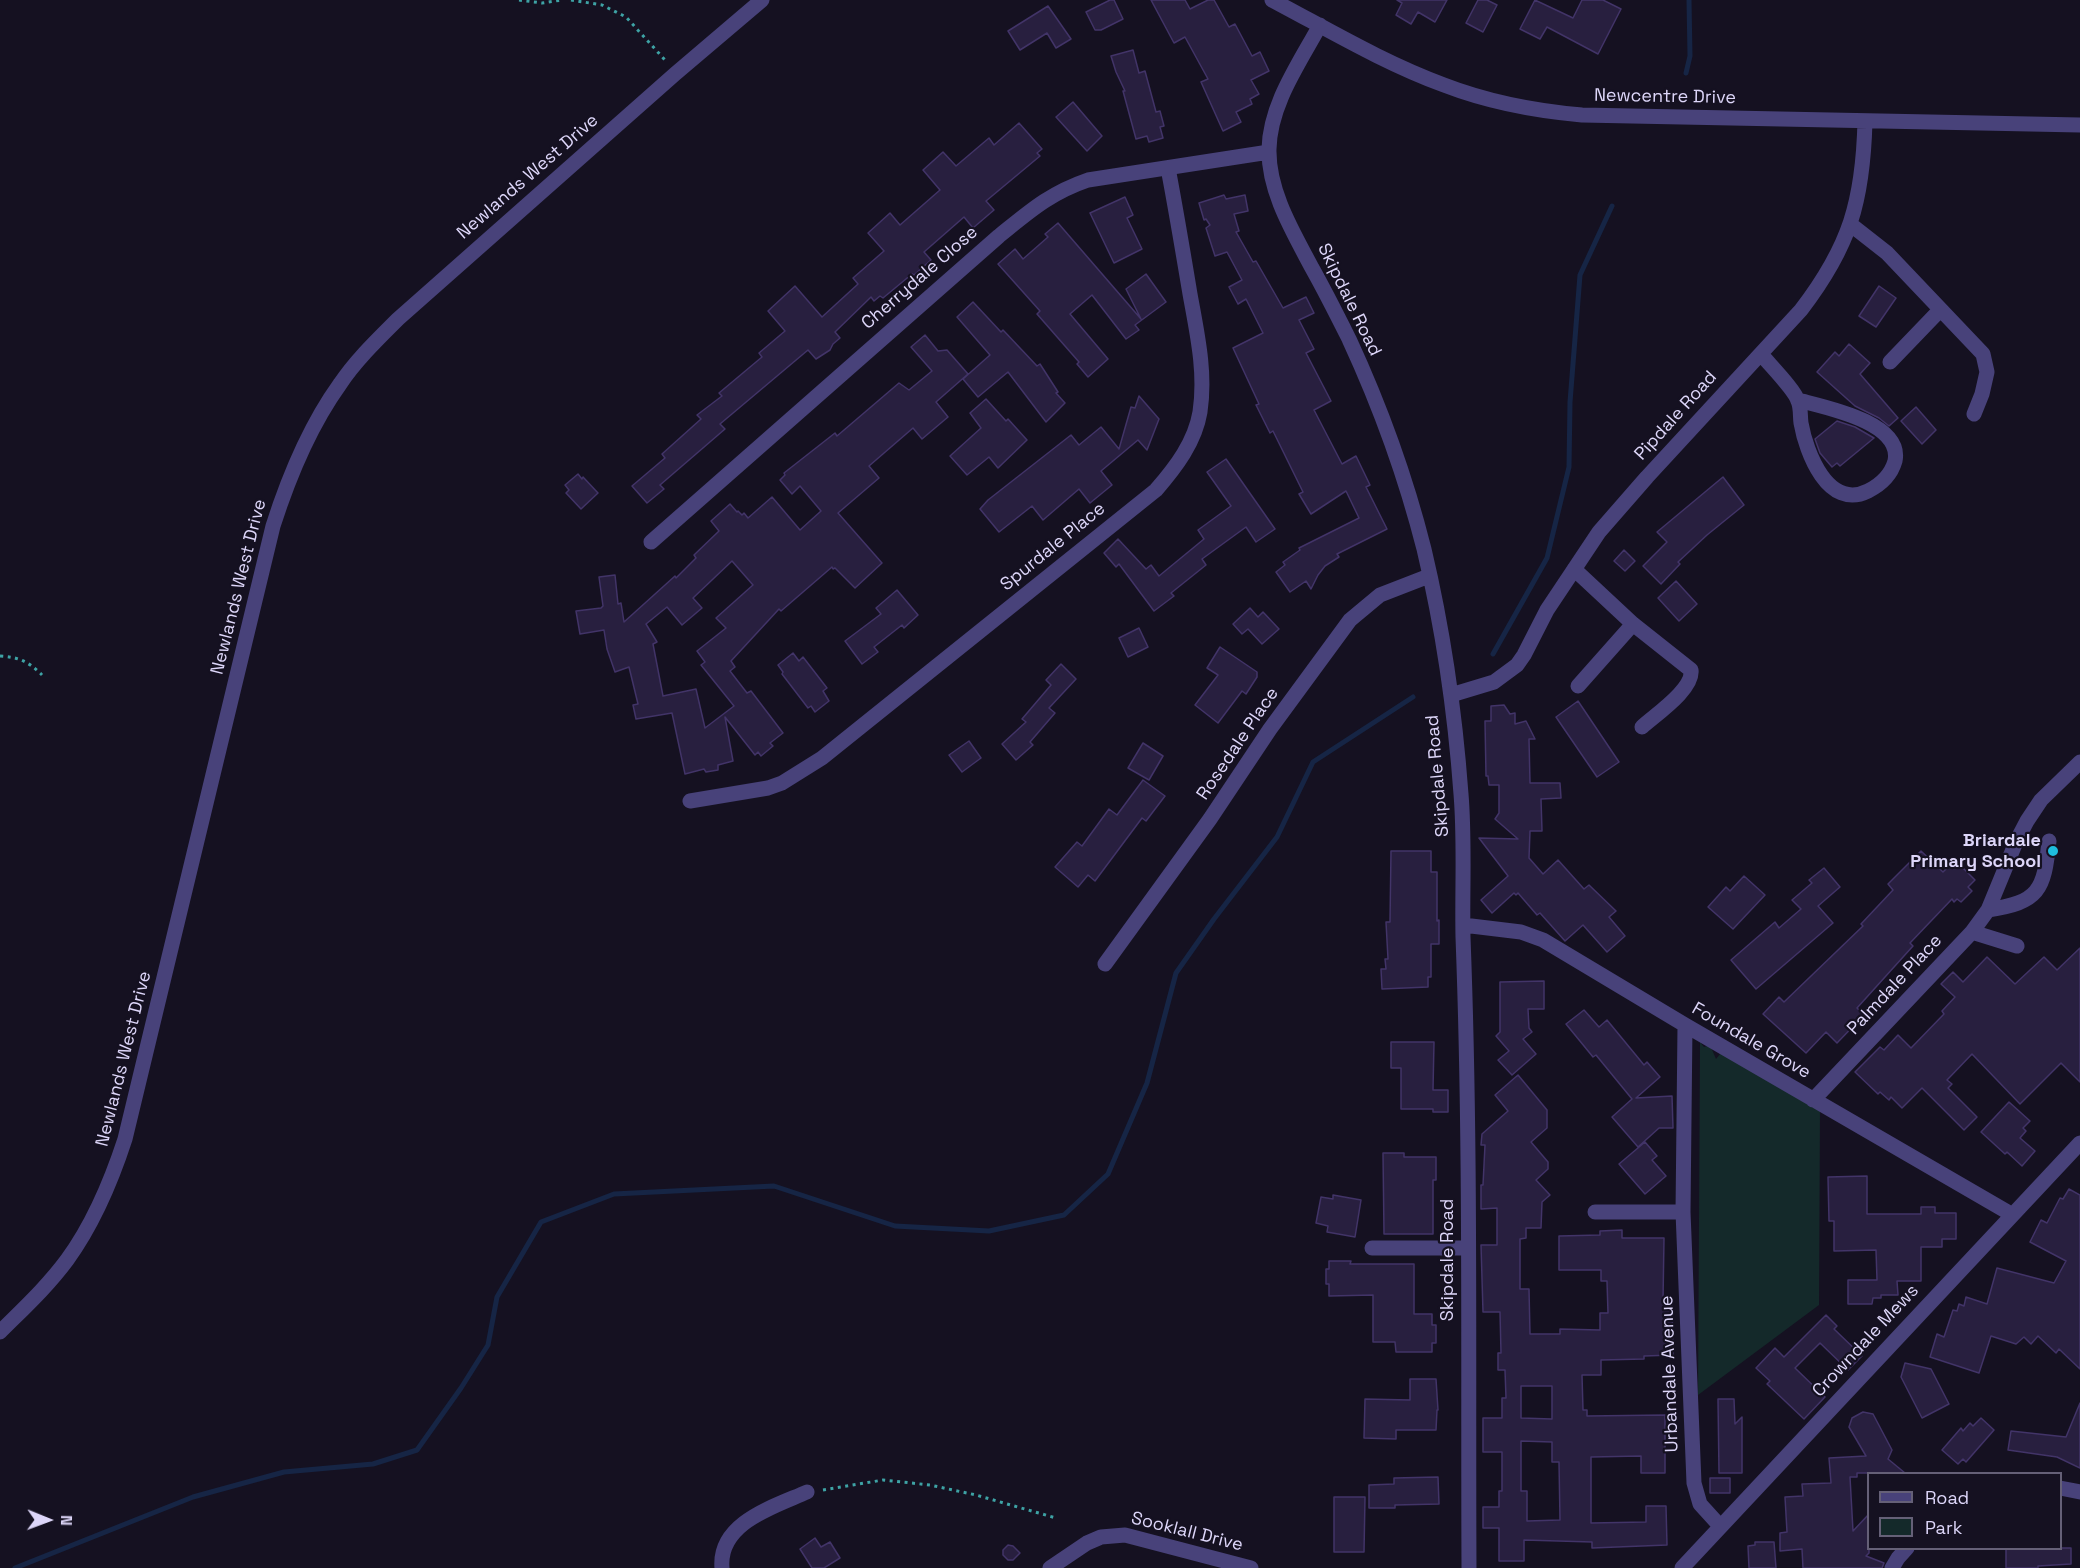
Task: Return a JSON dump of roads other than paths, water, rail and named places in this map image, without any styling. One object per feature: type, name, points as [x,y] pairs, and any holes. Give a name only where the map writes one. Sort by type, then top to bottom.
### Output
[{"type":"street","name":"Newlands West Drive","points":[[0,1332],[37,1295],[67,1259],[101,1203],[113,1176],[128,1128],[273,526],[286,484],[314,428],[340,384],[372,345],[398,319],[762,0]]},
{"type":"street","name":"Newcentre Drive","points":[[1272,0],[1359,47],[1445,86],[1516,106],[1551,112],[1582,115],[2080,125]]},
{"type":"street","name":"Skipdale Road","points":[[1320,25],[1276,110],[1270,134],[1270,171],[1285,214],[1349,341],[1370,389],[1412,509],[1429,576],[1451,695],[1462,795],[1466,998],[1469,1568]]},
{"type":"street","name":"Pipdale Road","points":[[1451,695],[1494,682],[1516,665],[1524,655],[1547,610],[1599,532],[1802,310],[1818,289],[1851,225],[1862,176],[1865,121]]},
{"type":"street","name":"Cherrydale Close","points":[[651,542],[972,260],[1046,198],[1064,188],[1088,180],[1269,152]]},
{"type":"street","name":"Spurdale Place","points":[[690,801],[768,788],[782,783],[822,758],[1156,490],[1177,466],[1191,440],[1200,414],[1203,382],[1198,339],[1168,168]]},
{"type":"street","points":[[1851,225],[1887,253],[1983,354],[1988,372],[1974,414]]},
{"type":"street","points":[[1890,362],[1940,309]]},
{"type":"street","points":[[1761,354],[1798,399],[1808,452],[1826,482],[1846,494],[1857,494],[1866,492],[1885,480],[1895,457],[1894,449],[1887,437],[1874,426],[1856,416],[1798,399]]},
{"type":"street","points":[[1574,569],[1633,624],[1689,667],[1692,675],[1681,693],[1642,727]]},
{"type":"street","name":"Rosedale Place","points":[[1105,964],[1210,819],[1270,729],[1350,620],[1380,596],[1429,576]]},
{"type":"street","points":[[1578,686],[1633,624]]},
{"type":"street","name":"Palmdale Place","points":[[1813,1100],[1972,932],[1988,910],[2027,821],[2041,800],[2080,762]]},
{"type":"street","points":[[1988,910],[2008,907],[2035,895],[2045,875],[2049,841]]},
{"type":"street","name":"Foundale Grove","points":[[1463,925],[1533,935],[2011,1214]]},
{"type":"street","points":[[1972,932],[2017,946]]},
{"type":"street","name":"Urbandale Avenue","points":[[1685,1025],[1683,1212],[1694,1484],[1700,1504],[1720,1526]]},
{"type":"street","name":"Crowndale Mews","points":[[1682,1568],[2011,1214],[2080,1143]]},
{"type":"street","points":[[1595,1212],[1683,1212]]},
{"type":"street","points":[[1372,1248],[1468,1248]]},
{"type":"street","points":[[2062,1488],[2080,1492]]},
{"type":"street","points":[[722,1568],[721,1558],[728,1537],[763,1511],[807,1492]]},
{"type":"street","name":"Sooklall Drive","points":[[1050,1568],[1087,1543],[1112,1535],[1142,1538],[1196,1561],[1251,1568]]},
{"type":"street","points":[[1892,1568],[1905,1550]]},
{"type":"waterway","points":[[1686,73],[1690,56],[1689,0]]},
{"type":"waterway","points":[[1493,654],[1547,558],[1569,467],[1570,402],[1580,275],[1612,206]]},
{"type":"waterway","points":[[15,1568],[193,1497],[284,1472],[373,1464],[417,1450],[488,1345],[497,1297],[541,1222],[614,1194],[774,1186],[895,1226],[989,1231],[1064,1215],[1108,1174],[1147,1083],[1176,973],[1277,837],[1313,762],[1413,697]]},
{"type":"place","name":"Briardale Primary School","points":[[2053,851]]}]
